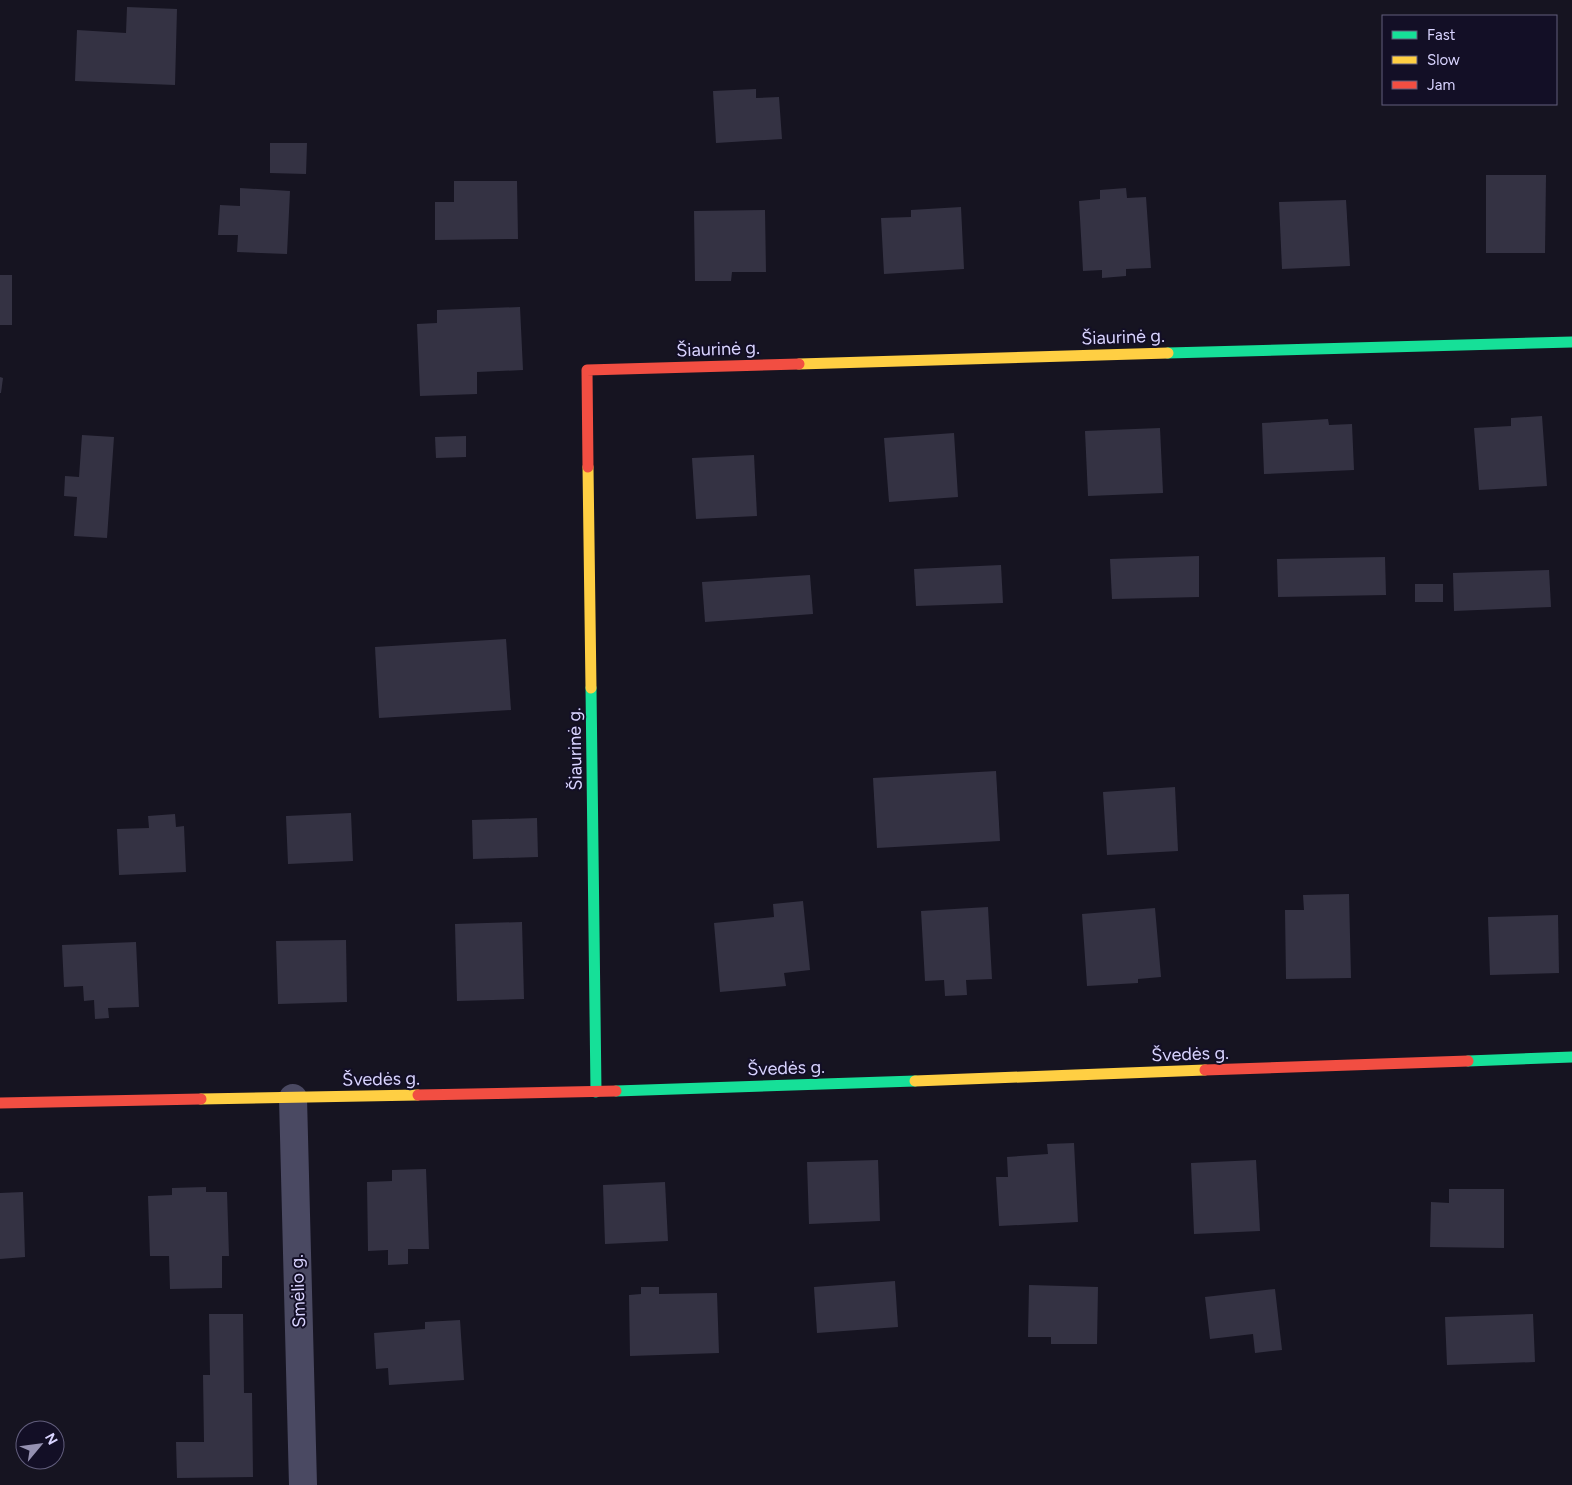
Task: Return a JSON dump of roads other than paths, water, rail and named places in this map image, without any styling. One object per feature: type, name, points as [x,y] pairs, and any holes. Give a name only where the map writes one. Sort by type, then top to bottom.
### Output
[{"type":"street","name":"Šiaurinė g.","points":[[596,1092],[587,370],[1572,342]]},
{"type":"street","name":"Švedės g.","points":[[0,1103],[596,1092],[1572,1057]]},
{"type":"street","name":"Smėlio g.","points":[[293,1098],[303,1485]]}]
